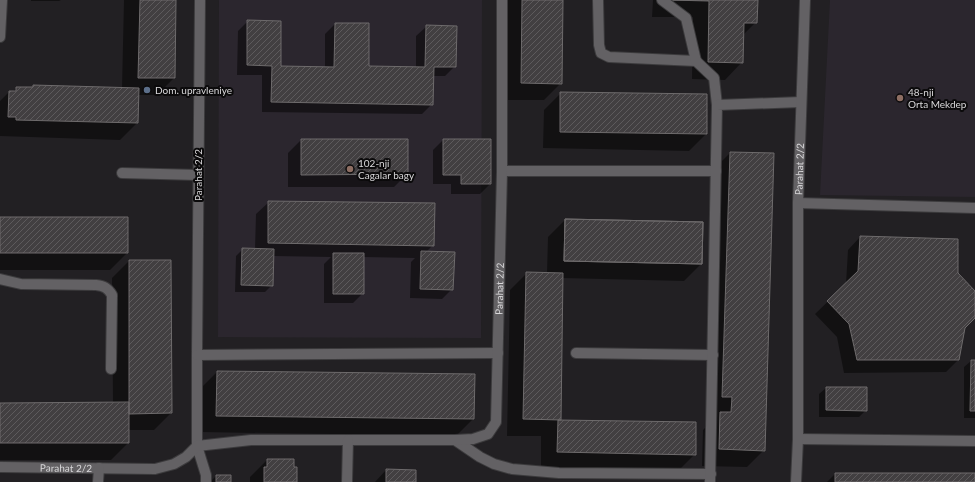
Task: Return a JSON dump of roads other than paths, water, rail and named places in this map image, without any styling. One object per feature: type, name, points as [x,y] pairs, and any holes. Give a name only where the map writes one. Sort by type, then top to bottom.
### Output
[{"type":"street","points":[[0,37],[2,0]]},
{"type":"street","name":"Parahat 2/2","points":[[198,446],[197,355],[200,0]]},
{"type":"street","name":"Parahat 2/2","points":[[0,468],[155,469],[174,464],[186,457],[198,446],[251,440],[455,440],[473,439],[488,434],[496,422],[502,170],[502,0]]},
{"type":"street","points":[[598,0],[599,45],[602,53],[609,57],[696,61]]},
{"type":"street","points":[[455,440],[480,457],[494,464],[512,469],[559,473],[586,478],[710,478],[717,105],[714,78],[696,61],[686,18],[662,0]]},
{"type":"street","name":"Parahat 2/2","points":[[796,482],[798,439],[798,203],[805,0]]},
{"type":"street","points":[[717,105],[801,102]]},
{"type":"street","points":[[502,170],[716,171]]},
{"type":"street","points":[[122,173],[198,175]]},
{"type":"street","points":[[798,203],[975,208]]},
{"type":"street","points":[[0,279],[21,284],[104,286],[109,290],[112,295],[111,369]]},
{"type":"street","points":[[197,355],[498,353]]},
{"type":"street","points":[[576,353],[713,355]]},
{"type":"street","points":[[798,439],[975,441]]},
{"type":"street","points":[[347,482],[348,440]]},
{"type":"street","points":[[198,446],[206,475],[206,482]]},
{"type":"street","points":[[98,482],[99,468]]},
{"type":"place","name":"Dom. upravleniye","points":[[147,90]]},
{"type":"place","name":"48-nji Orta Mekdep","points":[[900,98]]},
{"type":"place","name":"102-nji Cagalar bagy","points":[[350,169]]}]
